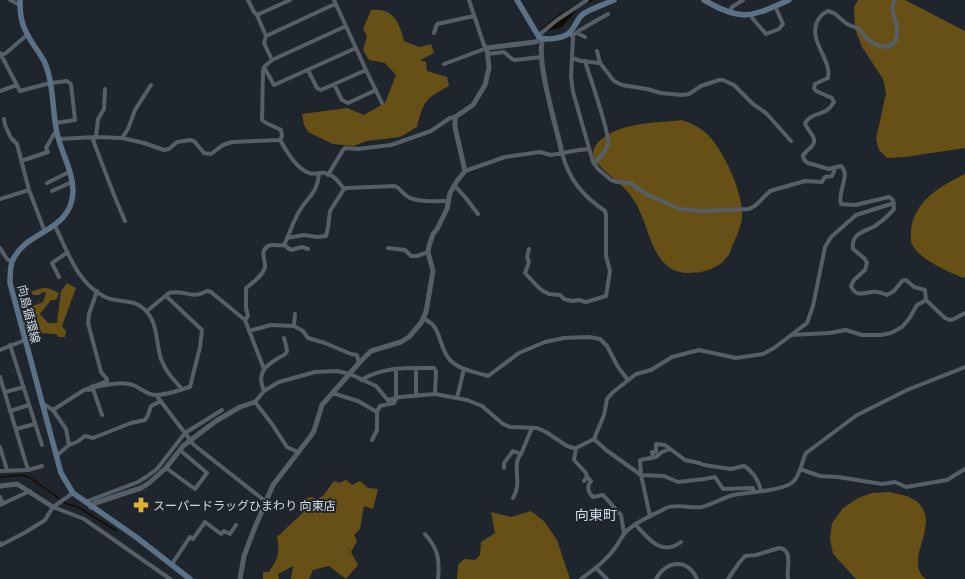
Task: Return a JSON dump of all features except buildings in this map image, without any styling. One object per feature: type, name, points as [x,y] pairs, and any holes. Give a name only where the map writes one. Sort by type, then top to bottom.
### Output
[{"type":"main road","points":[[517,0],[540,37],[565,36],[571,34],[581,15],[614,0]]},
{"type":"main road","points":[[704,0],[721,10],[751,15],[789,0]]},
{"type":"main road","name":"向島循環線","points":[[20,3],[22,22],[44,62],[50,83],[57,132],[70,172],[73,191],[69,208],[63,218],[55,226],[23,246],[16,254],[12,262],[10,283],[56,456],[63,479],[70,494],[85,502],[172,564],[190,579]]},
{"type":"street","points":[[10,0],[20,3]]},
{"type":"street","points":[[248,0],[257,15],[266,36],[264,43],[272,60]]},
{"type":"street","points":[[257,15],[290,0]]},
{"type":"street","points":[[328,175],[345,148],[358,149],[391,145],[431,131],[473,105],[485,85],[489,68],[487,48],[484,45],[469,0]]},
{"type":"street","points":[[444,64],[487,48],[535,42],[557,20],[587,0]]},
{"type":"street","points":[[729,12],[732,7],[743,0]]},
{"type":"street","points":[[895,0],[892,10],[897,31],[895,42],[888,47],[879,46],[868,40],[859,29],[847,24],[834,13],[828,11],[822,14],[815,32],[817,42],[828,69],[828,78],[815,84],[814,88],[816,91],[832,98],[834,102],[827,111],[809,118],[805,123],[806,128],[815,140],[814,144],[803,155],[803,158],[804,161],[808,163],[830,169],[841,166],[844,168],[845,173],[839,199],[841,204],[855,205],[889,197],[894,203],[894,209],[891,213],[875,226],[862,232],[852,243],[853,249],[865,259],[867,263],[865,270],[854,280],[851,286],[853,291],[866,294],[876,292],[887,295],[894,291],[902,281],[906,280],[914,287],[925,290],[926,300],[945,318],[954,319],[965,313]]},
{"type":"street","points":[[266,36],[334,2],[382,103]]},
{"type":"street","points":[[751,15],[766,34],[779,29],[783,24],[775,6]]},
{"type":"street","points":[[608,14],[577,33],[571,34],[573,38],[571,77],[573,92],[594,163],[611,180],[630,183],[646,194],[680,209],[702,211],[749,209],[756,205],[770,191],[805,181],[822,182],[825,177],[832,176],[836,167]]},
{"type":"street","points":[[434,33],[437,24],[474,16]]},
{"type":"street","points":[[280,140],[282,136],[281,130],[267,124],[262,120],[264,67],[272,60],[346,26]]},
{"type":"street","points":[[577,33],[585,37]]},
{"type":"street","points":[[28,34],[1,55],[20,91],[50,83],[67,81],[71,84],[75,120],[56,123]]},
{"type":"street","points":[[529,249],[527,258],[529,262],[526,273],[543,291],[549,294],[560,295],[564,299],[572,301],[580,300],[586,302],[606,296],[610,270],[606,256],[605,211],[590,201],[571,178],[562,153],[543,74],[540,37]]},
{"type":"street","points":[[264,67],[274,85],[356,48]]},
{"type":"street","points":[[597,51],[600,63],[614,81],[622,85],[661,93],[682,95],[689,94],[701,86],[719,80],[723,80],[734,85],[753,104],[766,113],[791,141]]},
{"type":"street","points":[[487,54],[504,52],[515,60],[541,57]]},
{"type":"street","points":[[572,58],[600,63]]},
{"type":"street","points":[[585,61],[601,110],[608,142],[602,155],[594,163]]},
{"type":"street","points":[[308,70],[317,88],[322,90],[366,70]]},
{"type":"street","points":[[334,84],[342,100],[348,103],[376,90]]},
{"type":"street","points":[[0,91],[17,85]]},
{"type":"street","points":[[122,138],[128,129],[135,110],[151,85]]},
{"type":"street","points":[[105,89],[104,109],[98,119],[96,137],[94,140],[103,168],[125,221]]},
{"type":"street","points":[[455,117],[455,127],[465,172]]},
{"type":"street","points":[[4,119],[11,138],[17,144],[29,190],[45,232]]},
{"type":"street","points":[[22,161],[48,152],[46,148],[54,134],[57,132]]},
{"type":"street","points":[[59,139],[96,137],[122,138],[144,143],[164,150],[169,149],[178,142],[190,140],[194,141],[204,153],[211,154],[223,145],[232,142],[280,140]]},
{"type":"street","points":[[280,140],[293,160],[301,168],[309,173],[325,173],[338,181],[344,189]]},
{"type":"street","points":[[240,579],[244,556],[265,501],[273,485],[310,438],[314,431],[322,405],[371,351],[401,342],[415,332],[424,318],[433,271],[428,252],[433,234],[438,229],[447,210],[450,193],[454,185],[465,172],[506,157],[540,152],[551,155],[589,149]]},
{"type":"street","points":[[47,183],[70,172]]},
{"type":"street","points":[[284,245],[289,234],[289,229],[300,210],[315,191],[318,184],[319,174]]},
{"type":"street","points":[[52,191],[72,182]]},
{"type":"street","points":[[454,185],[466,197],[478,214]]},
{"type":"street","points":[[344,189],[395,186],[400,188],[407,197],[422,201],[448,201]]},
{"type":"street","points":[[287,238],[304,234],[317,237],[326,236],[330,211],[344,189]]},
{"type":"street","points":[[0,199],[29,190]]},
{"type":"street","points":[[92,507],[96,503],[142,488],[166,468],[183,446],[190,440],[240,407],[255,402],[264,391],[279,382],[315,372],[338,371],[350,374],[376,386],[386,398],[391,400],[396,398],[435,394],[467,400],[482,406],[502,424],[510,427],[532,428],[546,432],[567,446],[576,448],[594,439],[604,415],[608,399],[612,393],[636,374],[651,370],[672,357],[699,350],[736,358],[757,355],[774,348],[807,323],[813,306],[826,247],[831,237],[856,215],[894,203]]},
{"type":"street","points":[[55,226],[84,282],[106,297],[135,302],[147,311],[154,325],[161,358],[167,373],[182,389]]},
{"type":"street","points":[[245,320],[248,316],[246,308],[246,288],[261,274],[265,268],[263,253],[266,248],[270,245],[284,245],[291,250],[302,247],[308,249]]},
{"type":"street","points":[[0,248],[7,259],[12,262]]},
{"type":"street","points":[[388,248],[405,250],[411,256],[417,256],[428,252]]},
{"type":"street","points":[[59,277],[52,263],[68,252]]},
{"type":"street","points":[[53,410],[84,390],[107,381],[108,379],[101,372],[88,323],[89,314],[97,291]]},
{"type":"street","points":[[147,311],[166,296],[174,292],[189,295],[202,294],[208,291],[211,292],[245,320],[264,369]]},
{"type":"street","points":[[93,386],[95,387],[115,383],[132,385],[148,393],[156,395],[174,392],[190,387],[200,347],[202,330],[166,296]]},
{"type":"street","points":[[791,335],[846,330],[862,335],[881,335],[891,333],[902,327],[909,319],[917,305],[926,300]]},
{"type":"street","points":[[294,326],[295,314]]},
{"type":"street","points":[[424,318],[432,324],[436,330],[445,353],[450,360],[464,369],[488,376],[518,353],[545,342],[564,338],[589,337],[600,339],[608,346],[618,367],[628,380]]},
{"type":"street","points":[[250,331],[258,327],[271,324],[294,326],[303,331],[308,338],[357,355],[359,363]]},
{"type":"street","points":[[264,391],[260,378],[264,369],[286,354],[287,351],[284,338]]},
{"type":"street","points":[[0,350],[10,344],[25,340]]},
{"type":"street","points":[[10,344],[42,445]]},
{"type":"street","points":[[581,579],[607,558],[616,548],[624,533],[635,524],[672,506],[702,507],[719,499],[733,495],[787,486],[795,480],[803,459],[811,448],[857,415],[907,390],[965,367]]},
{"type":"street","points":[[416,368],[416,396]]},
{"type":"street","points":[[362,380],[376,372],[387,369],[434,368],[436,371],[435,394]]},
{"type":"street","points":[[372,440],[377,430],[377,412],[380,406],[394,403],[396,398],[396,369]]},
{"type":"street","points":[[457,398],[464,369]]},
{"type":"street","points":[[0,377],[28,470]]},
{"type":"street","points":[[5,392],[24,387]]},
{"type":"street","points":[[84,390],[86,391],[93,389],[102,415]]},
{"type":"street","points":[[332,393],[358,401],[377,412]]},
{"type":"street","points":[[156,395],[194,445],[265,501]]},
{"type":"street","points":[[56,456],[69,445],[77,442],[84,436],[93,438],[131,423],[145,420],[151,406],[161,401]]},
{"type":"street","points":[[255,402],[287,447],[298,452]]},
{"type":"street","points":[[10,411],[29,405]]},
{"type":"street","points":[[42,405],[45,405],[53,410],[66,429],[69,445]]},
{"type":"street","points":[[85,502],[138,482],[146,477],[157,469],[185,433],[222,410]]},
{"type":"street","points":[[16,430],[35,424]]},
{"type":"street","points":[[513,498],[518,491],[517,466],[519,456],[532,428]]},
{"type":"street","points":[[594,439],[606,450],[641,475],[664,476],[678,482],[704,479],[715,476],[723,489],[753,488],[754,492]]},
{"type":"street","points":[[653,457],[652,452],[656,452],[656,444],[665,444],[684,460],[704,465],[727,468],[744,466],[749,469],[755,477],[761,490]]},
{"type":"street","points":[[0,447],[7,470]]},
{"type":"street","points":[[576,448],[574,460],[591,481],[588,484],[589,494],[593,497],[603,495],[616,509],[621,515],[624,533]]},
{"type":"street","points":[[650,516],[641,475],[640,460],[653,457],[670,449]]},
{"type":"street","points":[[166,468],[195,489],[207,473],[180,450]]},
{"type":"street","points":[[504,468],[504,463],[513,450],[521,454]]},
{"type":"street","points":[[0,471],[28,470],[42,466]]},
{"type":"street","points":[[800,469],[820,476],[838,477],[882,484],[895,482],[906,487],[947,480],[965,469]]},
{"type":"street","points":[[584,481],[587,476]]},
{"type":"street","points":[[0,486],[17,484],[56,506],[84,519],[170,579]]},
{"type":"street","points":[[0,497],[2,504],[30,491]]},
{"type":"street","points":[[0,543],[1,545],[45,520],[56,506],[70,494]]},
{"type":"street","points":[[172,564],[190,537],[193,539],[205,522],[221,534],[224,531],[230,534],[236,525]]},
{"type":"street","points":[[635,524],[651,541],[658,546],[676,546],[681,542]]},
{"type":"street","points":[[425,534],[434,544],[437,552],[439,570],[438,579]]},
{"type":"street","points":[[728,579],[738,563],[745,556],[756,555],[782,548],[786,551],[789,560],[788,579]]},
{"type":"street","points":[[656,579],[660,571],[665,568],[682,564],[691,568],[697,579]]},
{"type":"street","points":[[596,568],[607,579]]},
{"type":"shaded area","points":[[583,0],[594,0],[579,7],[561,28],[546,31],[543,28],[557,16]]},
{"type":"shaded area","points":[[858,0],[905,0],[965,31],[965,148],[905,157],[887,158],[879,150],[876,139],[886,93],[883,79],[862,47],[855,29],[854,7]]},
{"type":"shaded area","points":[[371,10],[385,11],[390,14],[397,22],[404,41],[419,47],[431,44],[434,53],[420,60],[426,62],[427,71],[447,77],[449,86],[435,94],[427,101],[417,127],[400,137],[367,141],[353,146],[333,144],[308,132],[304,125],[302,114],[347,108],[364,115],[385,103],[396,75],[385,63],[369,60],[363,50],[367,36],[363,29]]},
{"type":"shaded area","points":[[682,120],[704,131],[719,149],[734,178],[742,209],[741,225],[729,255],[725,260],[712,268],[700,272],[689,273],[676,271],[666,265],[658,256],[639,209],[633,199],[626,190],[597,163],[593,153],[595,147],[604,137],[625,127]]},
{"type":"shaded area","points":[[965,174],[965,277],[963,278],[927,260],[915,250],[911,241],[911,229],[918,209],[924,202],[947,183]]},
{"type":"shaded area","points":[[67,283],[76,288],[62,326],[66,331],[65,337],[59,337],[56,334],[26,332],[24,327],[21,298],[32,306],[43,302],[46,293],[43,292],[39,295],[33,295],[31,292],[45,288],[59,293],[56,300],[51,300],[40,314],[48,323],[57,323],[61,291]]},
{"type":"shaded area","points":[[346,480],[352,485],[360,481],[368,488],[378,489],[373,509],[364,506],[360,529],[354,535],[357,541],[351,552],[358,565],[346,579],[329,566],[313,570],[309,579],[291,579],[293,566],[278,574],[279,579],[263,579],[263,572],[269,572],[276,559],[278,552],[277,537],[309,507],[306,498],[312,497],[316,499],[323,496],[334,481],[339,483]]},
{"type":"shaded area","points":[[889,492],[910,497],[916,501],[923,510],[926,520],[925,531],[919,552],[918,562],[920,571],[926,579],[856,579],[833,554],[830,539],[832,523],[843,508],[858,498],[872,493]]},
{"type":"shaded area","points":[[531,511],[544,521],[557,540],[570,579],[457,579],[458,565],[464,559],[475,560],[480,555],[481,542],[495,533],[491,512],[511,517]]},
{"type":"waterway","points":[[0,477],[22,475],[29,477],[67,504],[76,506],[117,531]]},
{"type":"place","name":"スーパードラッグひまわり 向東店","points":[[141,505]]},
{"type":"district","name":"向東町","points":[[596,515]]}]
